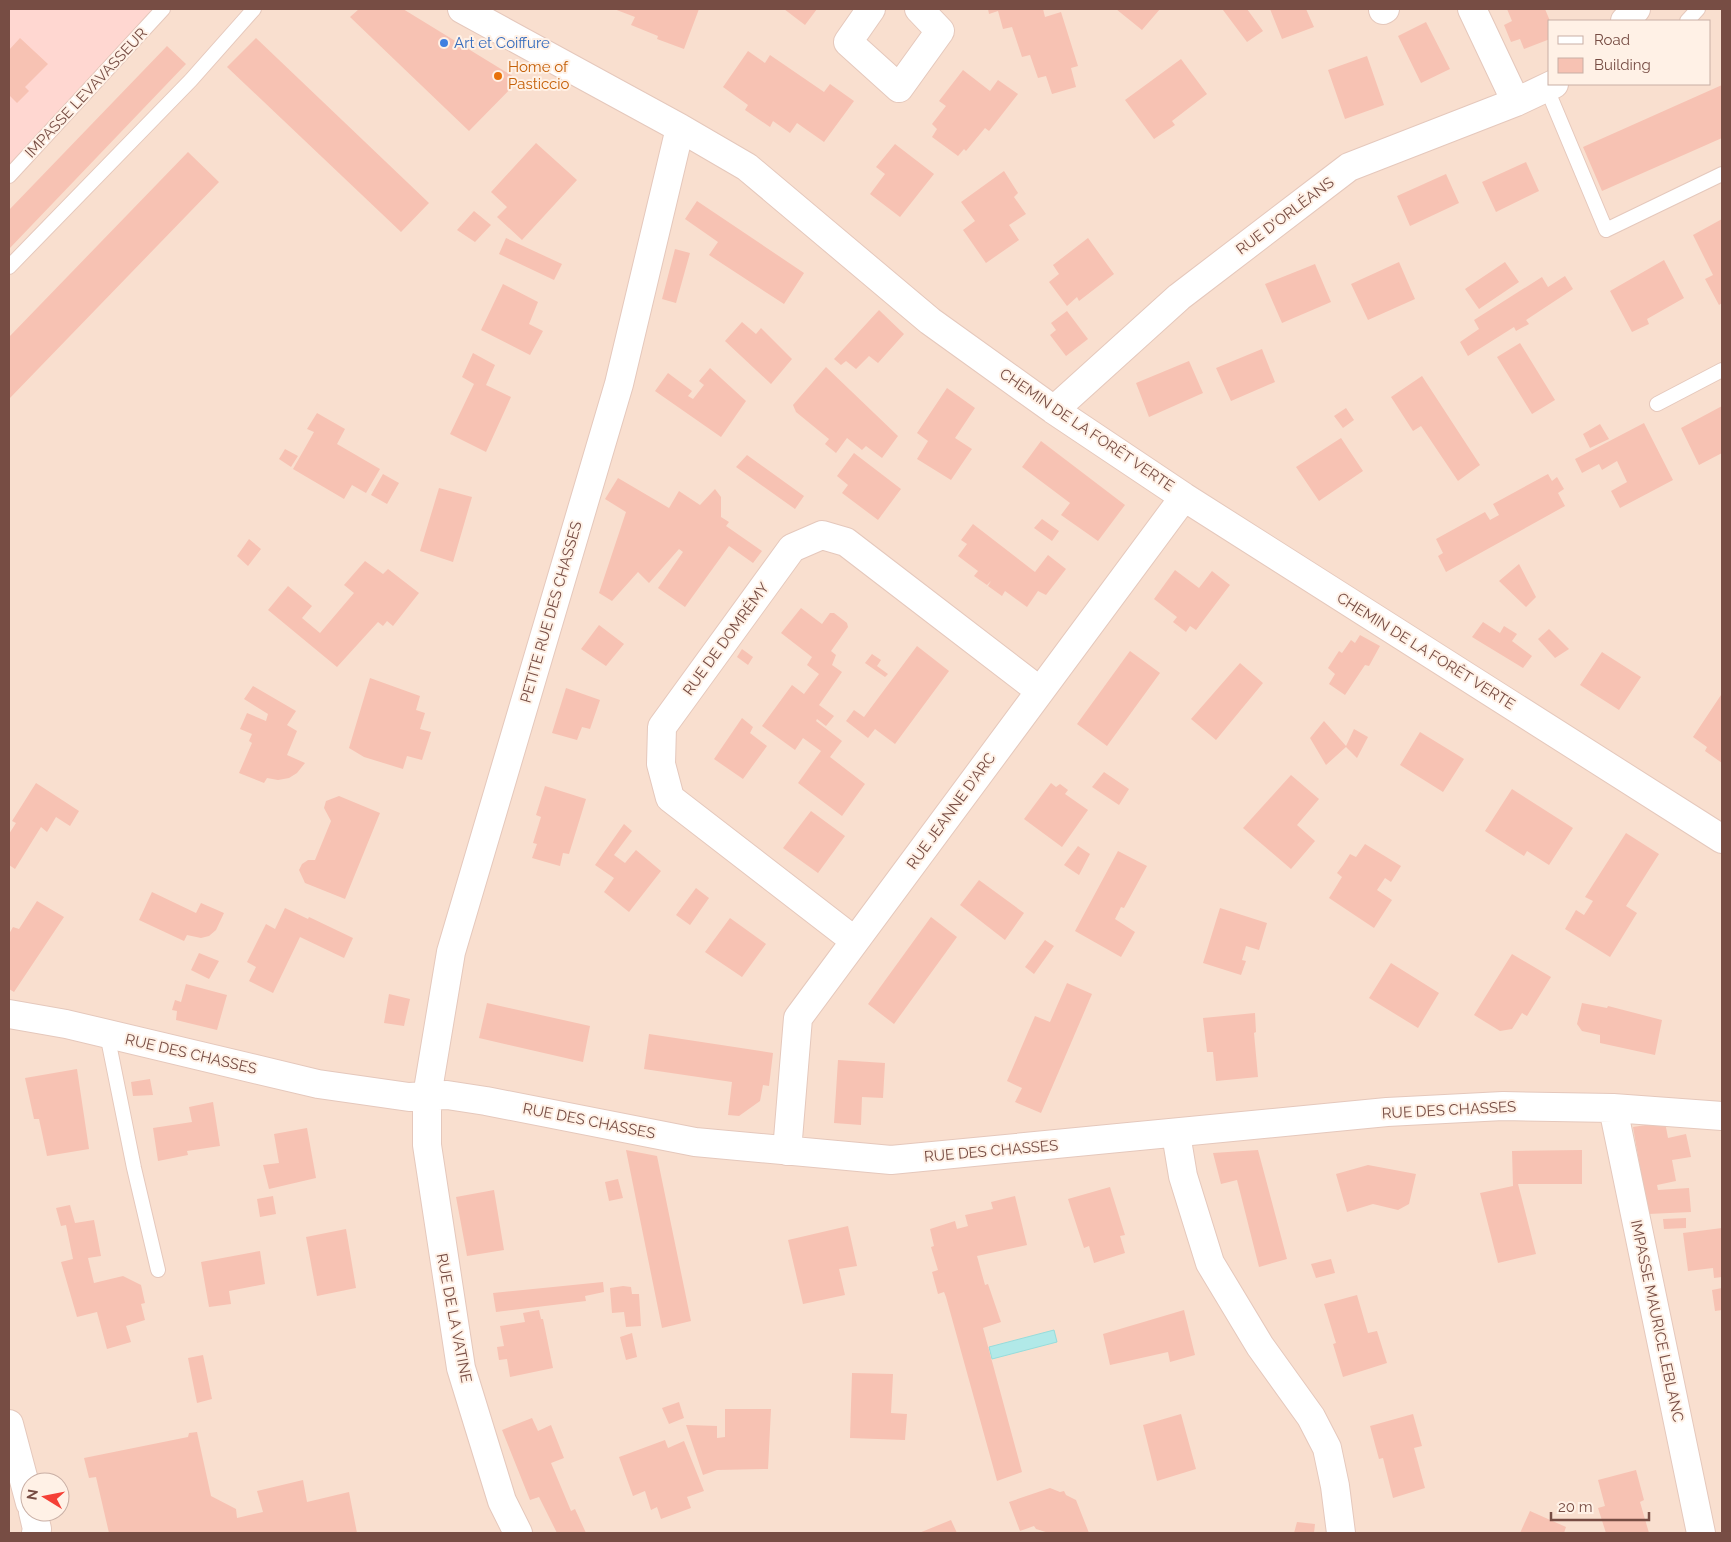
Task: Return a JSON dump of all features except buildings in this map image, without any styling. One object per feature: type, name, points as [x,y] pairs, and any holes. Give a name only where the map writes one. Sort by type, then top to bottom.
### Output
[{"type":"street","points":[[871,9],[848,42],[899,88],[940,31],[919,9]]},
{"type":"street","points":[[1472,9],[1516,102]]},
{"type":"street","points":[[1626,20],[1636,9]]},
{"type":"street","name":"CHEMIN DE LA FORÊT VERTE","points":[[467,10],[747,167],[930,321],[1054,410],[1184,497],[1722,839]]},
{"type":"street","name":"RUE D'ORLÉANS","points":[[1054,410],[1179,297],[1349,167],[1516,102],[1550,86]]},
{"type":"street","name":"PETITE RUE DES CHASSES","points":[[427,1096],[451,952],[619,384],[680,128]]},
{"type":"street","name":"RUE JEANNE D'ARC","points":[[787,1151],[798,1018],[1184,497]]},
{"type":"street","name":"RUE DE DOMRÉMY","points":[[855,941],[670,798],[661,764],[662,727],[792,548],[822,535],[846,542],[1040,691]]},
{"type":"street","name":"RUE DES CHASSES","points":[[9,1014],[107,1034],[318,1084],[409,1097],[447,1095],[486,1100],[695,1142],[891,1160],[1369,1114],[1483,1107],[1613,1108],[1722,1116]]},
{"type":"street","name":"RUE DE LA VATINE","points":[[427,1096],[426,1145],[461,1368],[502,1501],[518,1533]]},
{"type":"street","name":"IMPASSE MAURICE LEBLANC","points":[[1613,1108],[1701,1533]]},
{"type":"street","points":[[1176,1134],[1183,1176],[1210,1263],[1260,1346],[1311,1418],[1327,1448],[1335,1486],[1341,1533]]},
{"type":"street","points":[[9,1424],[22,1472]]},
{"type":"lane","name":"IMPASSE LEVAVASSEUR","points":[[9,176],[164,9]]},
{"type":"lane","points":[[9,267],[191,80],[254,9]]},
{"type":"lane","points":[[1688,20],[1698,9]]},
{"type":"lane","points":[[1550,86],[1606,230],[1722,174]]},
{"type":"lane","points":[[1657,404],[1722,370]]},
{"type":"lane","points":[[107,1034],[134,1168],[158,1270]]},
{"type":"shaded area","points":[[9,9],[160,9],[9,172]]},
{"type":"shaded area","points":[[160,9],[1722,9],[1722,1533],[9,1533],[9,172]]},
{"type":"water","points":[[1054,1330],[1057,1342],[992,1359],[989,1347]]},
{"type":"place","name":"Art et Coiffure","points":[[444,43]]},
{"type":"place","name":"Home of Pasticcio","points":[[498,76]]}]
